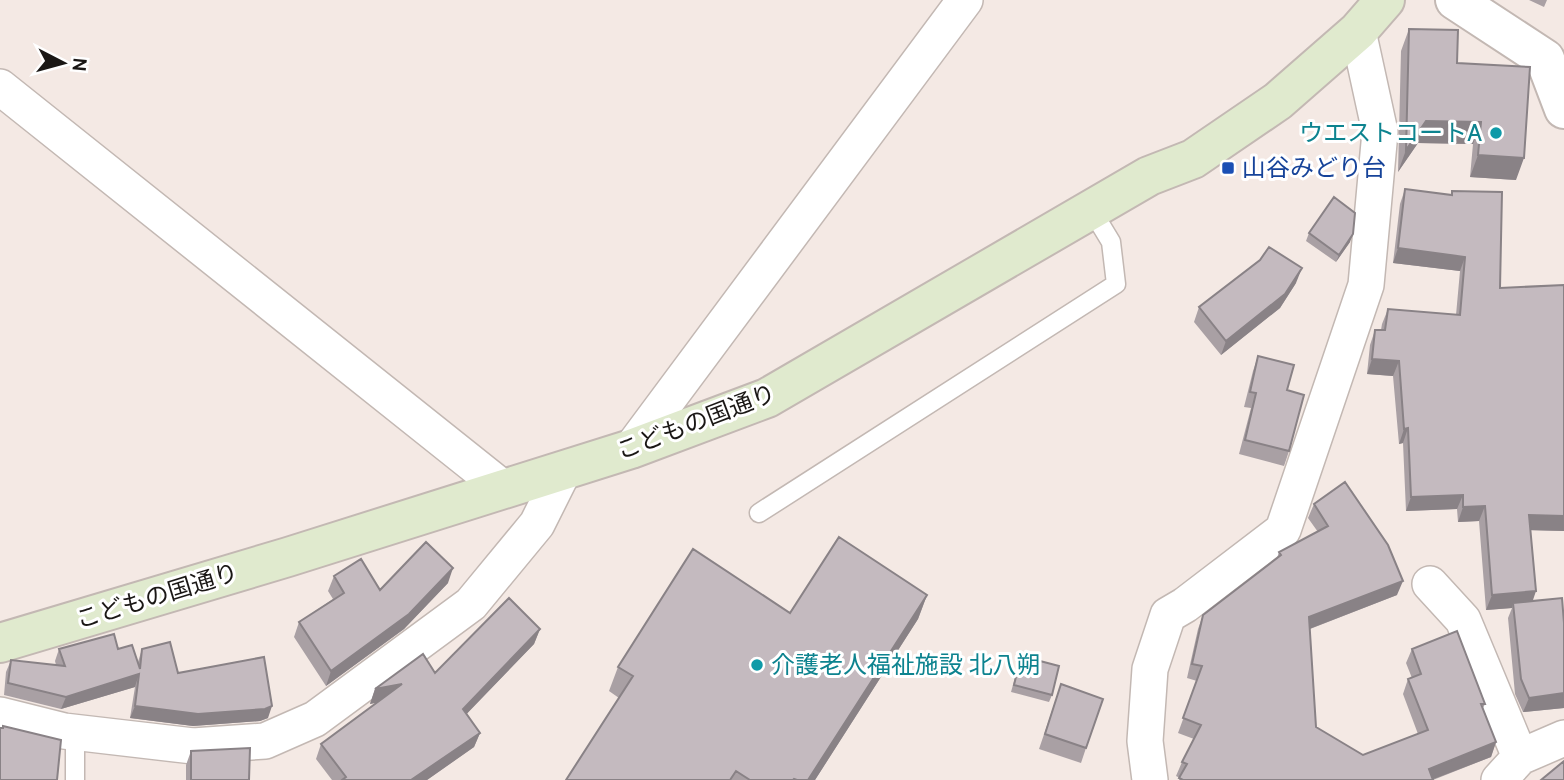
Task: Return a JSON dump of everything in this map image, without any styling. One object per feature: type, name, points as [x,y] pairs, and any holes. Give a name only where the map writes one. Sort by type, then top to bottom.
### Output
[{"type":"main road","name":"こどもの国通り","points":[[0,643],[288,557],[631,449],[766,398],[1149,176],[1193,159],[1278,101],[1358,31],[1385,0]]},
{"type":"street","points":[[631,449],[965,0]]},
{"type":"street","points":[[1455,0],[1554,62],[1564,109]]},
{"type":"street","points":[[1150,780],[1145,741],[1150,669],[1168,615],[1283,530],[1366,285],[1380,132],[1358,31]]},
{"type":"street","points":[[0,87],[504,489]]},
{"type":"street","points":[[0,715],[75,732],[193,746],[265,741],[315,719],[471,604],[537,524],[564,470]]},
{"type":"street","points":[[1430,584],[1463,620],[1510,769],[1564,738]]},
{"type":"lane","points":[[759,513],[1116,284],[1111,242],[1091,209]]},
{"type":"lane","points":[[75,732],[75,780]]},
{"type":"building","points":[[1409,29],[1458,30],[1457,63],[1530,67],[1524,158],[1478,155],[1481,122],[1426,121],[1406,150]]},
{"type":"building","points":[[1405,189],[1452,195],[1452,191],[1502,192],[1500,288],[1564,285],[1564,516],[1529,515],[1536,591],[1492,595],[1485,506],[1463,507],[1463,495],[1411,497],[1408,428],[1404,429],[1399,361],[1372,359],[1375,330],[1385,330],[1388,309],[1460,315],[1465,257],[1398,248]]},
{"type":"building","points":[[1334,197],[1355,213],[1353,234],[1339,255],[1309,233]]},
{"type":"building","points":[[1269,247],[1302,268],[1285,294],[1226,341],[1199,307],[1260,260]]},
{"type":"building","points":[[1258,356],[1294,365],[1287,390],[1304,395],[1289,451],[1245,440],[1256,393],[1250,392]]},
{"type":"building","points":[[1345,482],[1388,545],[1403,581],[1309,617],[1316,727],[1363,755],[1428,730],[1408,679],[1421,674],[1412,649],[1457,631],[1485,704],[1481,704],[1496,742],[1429,769],[1433,780],[1179,778],[1187,764],[1182,762],[1201,725],[1183,718],[1202,666],[1192,664],[1203,615],[1281,555],[1279,552],[1328,526],[1314,504]]},
{"type":"building","name":"介護老人福祉施設 北八朔","points":[[839,537],[927,595],[808,780],[750,780],[736,771],[730,780],[566,780],[633,676],[618,667],[693,549],[790,613]]},
{"type":"building","points":[[426,542],[453,568],[409,614],[331,671],[299,622],[344,593],[334,576],[361,559],[380,590]]},
{"type":"building","points":[[509,598],[540,629],[463,709],[480,733],[411,780],[342,780],[346,777],[321,744],[402,684],[375,689],[423,654],[435,673]]},
{"type":"building","points":[[1562,598],[1564,693],[1529,698],[1521,679],[1513,603]]},
{"type":"building","points":[[114,634],[118,649],[132,645],[140,669],[142,649],[170,642],[178,673],[264,657],[272,706],[265,709],[198,714],[135,706],[139,674],[66,697],[8,683],[11,660],[65,666],[59,649]]},
{"type":"building","points":[[1021,656],[1059,666],[1052,695],[1014,685]]},
{"type":"building","points":[[1061,684],[1103,699],[1086,748],[1045,734]]},
{"type":"building","points":[[3,726],[61,740],[57,780],[0,780],[0,728]]},
{"type":"building","points":[[250,748],[249,780],[191,780],[191,751]]},
{"type":"building","points":[[1564,761],[1564,780],[1541,780]]},
{"type":"place","name":"ウエストコートA","points":[[1496,133]]},
{"type":"place","name":"山谷みどり台","points":[[1228,168]]},
{"type":"place","name":"介護老人福祉施設 北八朔","points":[[757,665]]}]
